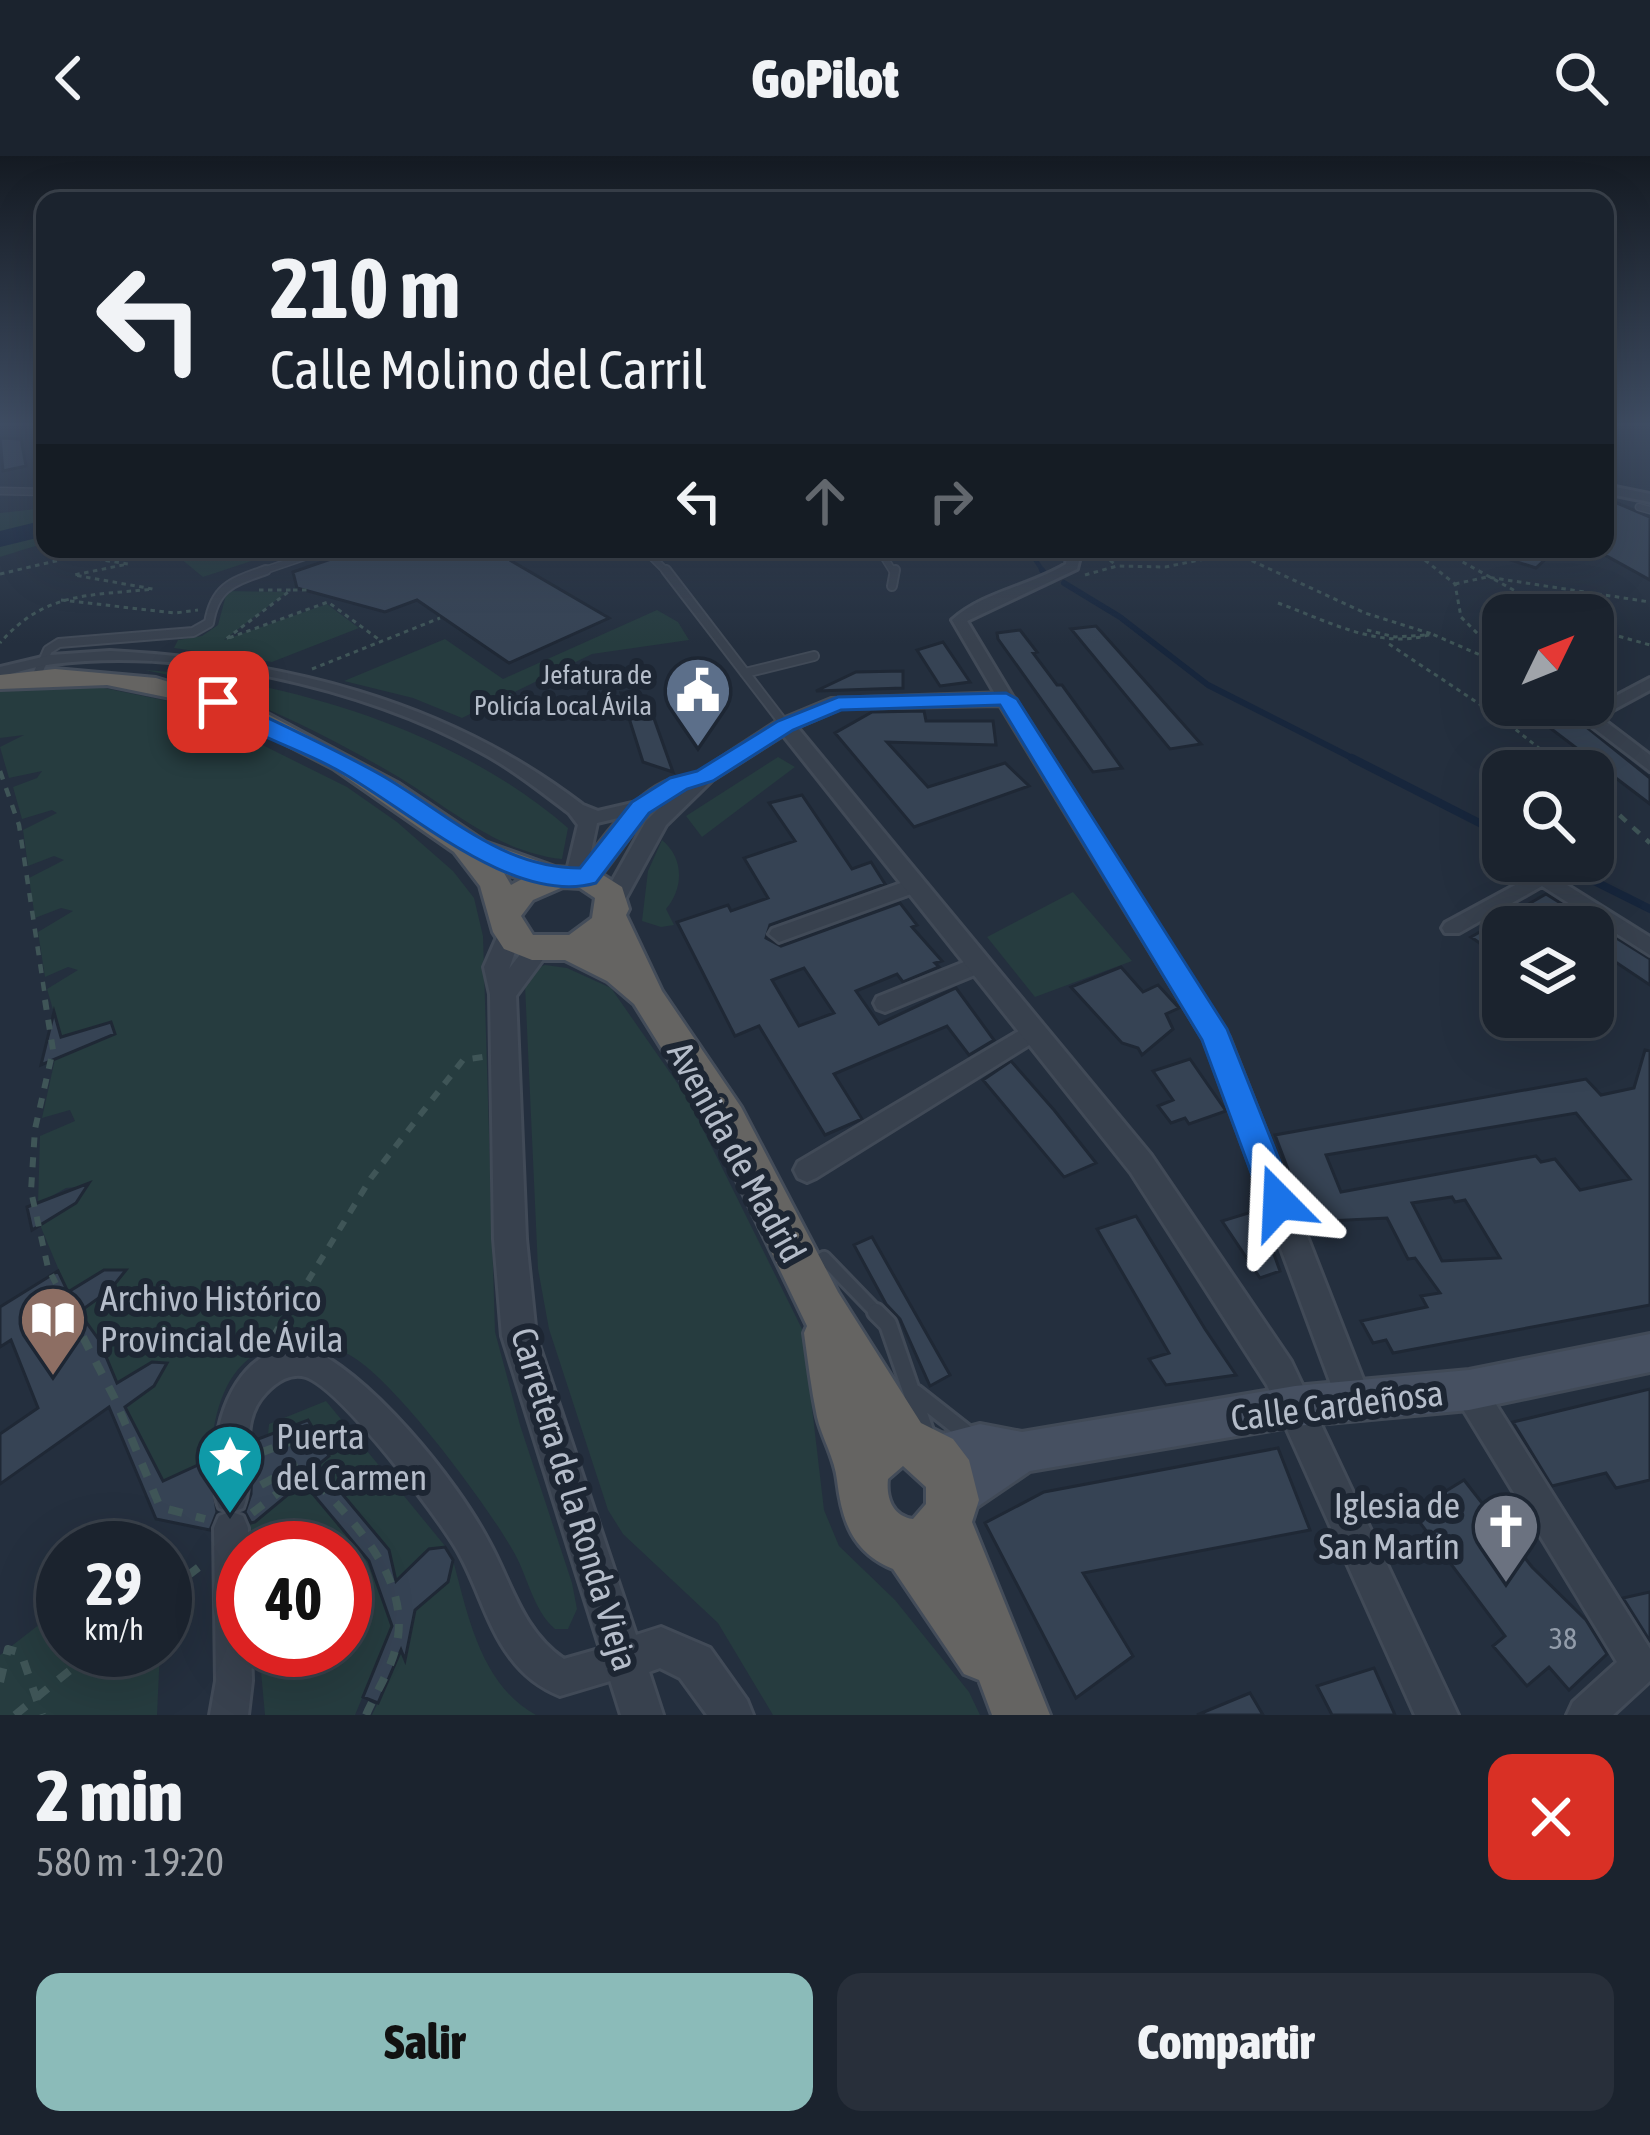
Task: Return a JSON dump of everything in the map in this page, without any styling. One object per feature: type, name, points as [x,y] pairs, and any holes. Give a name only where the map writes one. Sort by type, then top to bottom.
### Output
[{"type":"highway","points":[[0,682],[39,668],[182,688],[344,764],[465,844],[531,936]]},
{"type":"highway","points":[[465,844],[605,886],[612,909],[596,936],[531,936]]},
{"type":"highway","points":[[531,936],[530,885],[571,876]]},
{"type":"highway","name":"Avenida de Madrid","points":[[612,909],[648,998],[727,1119],[813,1289],[935,1468],[1014,1701]]},
{"type":"highway","name":"Avenida de Madrid","points":[[531,936],[619,972],[648,998]]},
{"type":"highway","name":"Avenida de Madrid","points":[[813,1289],[842,1420],[862,1478],[864,1510],[882,1536],[935,1468]]},
{"type":"highway","points":[[862,1478],[877,1451],[935,1468]]},
{"type":"main road","name":"Calle Cardeñosa","points":[[935,1468],[1295,1406],[1469,1390],[1650,1352]]},
{"type":"main road","name":"Calle Cardeñosa","points":[[935,1468],[1022,1452]]},
{"type":"street","points":[[1073,558],[1072,566],[1052,580],[977,607],[959,620],[1216,1037],[1354,1402]]},
{"type":"street","points":[[0,672],[207,663],[383,704],[477,742],[576,809],[597,817],[641,807]]},
{"type":"street","points":[[1614,697],[1650,683]]},
{"type":"street","points":[[612,909],[657,821],[705,776],[785,725],[838,704],[1006,699]]},
{"type":"street","points":[[785,725],[1142,1164],[1295,1406],[1437,1715]]},
{"type":"street","points":[[1599,726],[1650,765]]},
{"type":"street","points":[[571,876],[641,807],[678,784],[705,776]]},
{"type":"street","points":[[571,876],[588,824],[576,809]]},
{"type":"street","points":[[1451,928],[1544,877],[1650,947]]},
{"type":"street","points":[[779,934],[915,885]]},
{"type":"street","name":"Carretera de la Ronda Vieja","points":[[531,936],[503,994],[510,1239],[519,1336],[642,1715]]},
{"type":"street","points":[[885,1004],[979,964]]},
{"type":"street","points":[[807,1170],[1034,1031]]},
{"type":"street","points":[[229,1715],[234,1681],[239,1406],[264,1373],[279,1365],[307,1361],[326,1370],[357,1398],[468,1536],[509,1628],[534,1664],[560,1678],[661,1647],[695,1663],[732,1715]]},
{"type":"street","points":[[1469,1390],[1640,1666],[1600,1710]]},
{"type":"lane","points":[[1644,502],[1650,510]]},
{"type":"lane","points":[[39,668],[52,646],[68,640],[193,632],[209,623],[218,590],[303,558]]},
{"type":"lane","points":[[653,558],[785,725]]},
{"type":"lane","points":[[886,558],[895,570],[892,586]]},
{"type":"lane","points":[[745,673],[814,656]]},
{"type":"path","points":[[0,574],[68,558]]},
{"type":"path","points":[[0,644],[13,628],[55,600],[74,594],[152,592],[74,575],[128,564],[112,558]]},
{"type":"path","points":[[1107,558],[1117,566]]},
{"type":"path","points":[[1052,580],[1117,566],[1165,567],[1210,558]]},
{"type":"path","points":[[1246,558],[1365,613],[1482,654]]},
{"type":"path","points":[[1423,558],[1454,584],[1461,616],[1482,639]]},
{"type":"path","points":[[1454,558],[1519,594]]},
{"type":"path","points":[[1454,584],[1487,577],[1650,602]]},
{"type":"path","points":[[218,590],[311,590]]},
{"type":"path","points":[[291,590],[226,639],[328,602],[381,641]]},
{"type":"path","points":[[55,600],[175,613],[210,607]]},
{"type":"path","points":[[1278,603],[1395,637],[1432,634]]},
{"type":"path","points":[[302,673],[440,618]]},
{"type":"path","points":[[1352,627],[1389,644],[1542,750]]},
{"type":"path","points":[[1389,644],[1418,642],[1432,634]]},
{"type":"path","points":[[1614,635],[1650,645]]},
{"type":"path","points":[[0,771],[19,825],[22,874],[53,1050],[35,1129],[31,1191],[48,1268],[115,1399],[160,1507],[201,1519],[234,1518],[307,1472]]},
{"type":"path","points":[[1614,810],[1650,843]]},
{"type":"path","points":[[268,1346],[370,1178],[463,1060],[489,1056]]},
{"type":"path","points":[[258,1454],[300,1438]]},
{"type":"path","points":[[192,1564],[256,1488],[302,1463],[376,1551],[394,1600],[398,1636],[366,1715]]},
{"type":"path","points":[[0,1682],[8,1649],[21,1653],[42,1715]]},
{"type":"path","points":[[15,1715],[62,1677]]},
{"type":"green space","points":[[36,509],[36,546],[0,557],[0,513]]},
{"type":"green space","points":[[180,558],[261,558],[203,577]]},
{"type":"green space","points":[[227,591],[287,592],[224,640],[327,604],[359,628],[272,662],[174,648],[178,640],[202,636],[218,625]]},
{"type":"green space","points":[[657,610],[678,622],[689,640],[592,654],[462,718],[413,698],[344,681],[445,639],[503,679]]},
{"type":"green space","points":[[145,670],[257,685],[314,699],[424,738],[524,794],[568,828],[562,859],[490,835],[383,768],[268,709]]},
{"type":"green space","points":[[99,687],[178,703],[347,787],[397,822],[453,871],[474,898],[483,936],[495,1332],[572,1583],[577,1609],[568,1629],[555,1629],[547,1621],[512,1549],[440,1447],[395,1394],[346,1353],[303,1340],[281,1342],[254,1355],[224,1393],[209,1460],[163,1481],[125,1407],[154,1386],[162,1366],[151,1362],[117,1383],[99,1340],[79,1312],[110,1290],[104,1270],[68,1292],[40,1225],[76,1203],[81,1192],[78,1187],[66,1188],[38,1204],[40,1136],[75,1121],[70,1110],[42,1118],[55,1059],[91,1044],[95,1029],[61,1037],[47,989],[78,970],[68,967],[45,977],[38,932],[73,911],[61,908],[35,918],[29,878],[64,860],[54,856],[28,866],[23,830],[57,813],[52,810],[22,819],[13,787],[37,778],[42,771],[9,778],[0,747],[24,735],[0,738],[0,691]]},
{"type":"green space","points":[[778,757],[795,767],[702,837],[686,816]]},
{"type":"green space","points":[[662,840],[674,855],[679,873],[676,892],[666,909],[674,925],[661,927],[642,921],[648,871]]},
{"type":"green space","points":[[1073,892],[1132,961],[1035,997],[987,937]]},
{"type":"green space","points":[[545,965],[567,968],[611,988],[687,1097],[803,1331],[824,1510],[839,1546],[895,1600],[969,1692],[980,1715],[773,1715],[718,1623],[623,1534],[608,1510],[549,1329],[538,1269],[525,985],[532,970]]},
{"type":"green space","points":[[326,1401],[450,1552],[445,1547],[429,1549],[396,1581],[372,1545],[372,1521],[356,1521],[318,1465],[329,1455],[309,1420],[268,1435],[269,1424]]},
{"type":"green space","points":[[303,1482],[336,1521],[251,1521]]},
{"type":"green space","points":[[453,1560],[471,1626],[490,1668],[517,1702],[536,1715],[372,1715],[401,1653],[408,1616],[448,1582]]},
{"type":"green space","points":[[372,1569],[392,1626],[372,1674]]},
{"type":"green space","points":[[36,1627],[36,1677],[159,1677],[157,1715],[0,1715],[0,1655]]},
{"type":"green space","points":[[261,1677],[371,1677],[355,1715],[265,1715]]},
{"type":"building","points":[[1614,502],[1650,517],[1650,580],[1610,558]]},
{"type":"building","points":[[334,558],[506,558],[609,618],[509,663],[417,600],[385,612],[297,588],[293,572]]},
{"type":"building","points":[[1505,558],[1547,558],[1536,568]]},
{"type":"building","points":[[1096,626],[1201,744],[1170,749],[1071,629]]},
{"type":"building","points":[[1020,630],[1122,768],[1093,772],[998,639],[997,633]]},
{"type":"building","points":[[943,642],[970,682],[940,686],[917,650]]},
{"type":"building","points":[[903,671],[903,688],[816,691],[856,672]]},
{"type":"building","points":[[621,693],[646,696],[673,772],[643,762]]},
{"type":"building","points":[[924,711],[926,721],[993,721],[996,745],[887,742],[928,787],[1005,763],[1029,786],[914,827],[835,733],[872,712]]},
{"type":"building","points":[[1548,726],[1585,726],[1650,778],[1650,804],[1614,777],[1614,750],[1579,750]]},
{"type":"building","points":[[802,795],[852,869],[871,862],[885,884],[770,925],[766,938],[781,946],[900,903],[917,925],[912,927],[942,961],[935,963],[939,967],[903,982],[897,974],[856,991],[879,1024],[956,988],[994,1040],[969,1055],[947,1026],[834,1074],[862,1119],[825,1135],[759,1026],[735,1036],[677,922],[768,898],[744,858],[795,841],[769,803]],"holes":[[[804,968],[834,1013],[799,1026],[772,980]]]},
{"type":"building","points":[[1546,894],[1565,906],[1525,906]]},
{"type":"building","points":[[1614,936],[1650,959],[1650,985],[1614,961]]},
{"type":"building","points":[[1121,967],[1143,992],[1158,985],[1179,1008],[1166,1014],[1173,1029],[1142,1055],[1138,1048],[1122,1043],[1071,987]]},
{"type":"building","points":[[54,1012],[61,1037],[111,1022],[115,1034],[41,1065]]},
{"type":"building","points":[[1645,1050],[1650,1051],[1650,1305],[1393,1353],[1386,1340],[1373,1343],[1361,1321],[1427,1307],[1421,1296],[1440,1293],[1415,1258],[1408,1259],[1387,1218],[1308,1222],[1275,1135],[1586,1079],[1601,1095],[1634,1088]],"holes":[[[1576,1113],[1630,1179],[1580,1190],[1555,1159],[1541,1162],[1536,1156],[1341,1192],[1326,1155]],[[1452,1197],[1455,1202],[1465,1200],[1500,1258],[1442,1261],[1412,1203]]]},
{"type":"building","points":[[1190,1059],[1226,1111],[1189,1124],[1185,1118],[1171,1123],[1158,1106],[1173,1100],[1153,1071]]},
{"type":"building","points":[[1011,1061],[1096,1163],[1064,1177],[983,1080]]},
{"type":"building","points":[[89,1183],[76,1203],[32,1230],[27,1207]]},
{"type":"building","points":[[1258,1210],[1280,1271],[1260,1278],[1222,1221]]},
{"type":"building","points":[[1136,1216],[1236,1375],[1166,1385],[1149,1359],[1169,1353],[1097,1229]]},
{"type":"building","points":[[872,1237],[950,1375],[930,1386],[900,1319],[886,1304],[854,1245]]},
{"type":"building","points":[[104,1270],[126,1270],[110,1290],[79,1312],[99,1340],[117,1383],[152,1362],[167,1363],[154,1386],[125,1407],[163,1481],[209,1460],[217,1512],[210,1530],[192,1526],[192,1521],[156,1519],[109,1407],[0,1484],[0,1434],[38,1408],[11,1340],[0,1347],[0,1307],[58,1271],[68,1292]]},
{"type":"building","points":[[1650,1389],[1650,1480],[1616,1488],[1606,1473],[1552,1486],[1513,1422]]},
{"type":"building","points":[[308,1420],[329,1456],[318,1465],[365,1521],[336,1521],[303,1482],[256,1521],[250,1521],[245,1512],[251,1494],[253,1441]]},
{"type":"building","points":[[1278,1448],[1310,1530],[1083,1573],[1133,1656],[1076,1698],[985,1523],[1044,1492]]},
{"type":"building","name":"Iglesia de San Martín","points":[[1464,1480],[1532,1567],[1586,1620],[1607,1654],[1569,1690],[1549,1667],[1527,1686],[1493,1646],[1505,1636],[1412,1512]]},
{"type":"building","points":[[372,1530],[389,1550],[396,1581],[429,1549],[445,1547],[453,1560],[448,1582],[415,1610],[405,1660],[401,1650],[378,1703],[363,1697],[392,1626],[372,1569]]},
{"type":"building","points":[[1650,1592],[1650,1641],[1623,1598]]},
{"type":"building","points":[[1374,1668],[1395,1715],[1332,1715],[1317,1686]]},
{"type":"building","points":[[1250,1693],[1263,1715],[1197,1715]]},
{"type":"waterway","points":[[0,539],[36,530]]},
{"type":"waterway","points":[[1034,558],[1044,573]]},
{"type":"waterway","points":[[1042,570],[1045,575]]},
{"type":"waterway","points":[[1064,583],[1120,617],[1208,685],[1358,761]]},
{"type":"waterway","points":[[1352,758],[1482,824]]},
{"type":"waterway","points":[[1596,882],[1650,909]]},
{"type":"place","name":"Jefatura de Policía Local Ávila","points":[[698,749]]},
{"type":"place","name":"Archivo Histórico Provincial de Ávila","points":[[53,1378]]},
{"type":"place","name":"Puerta del Carmen","points":[[230,1516]]},
{"type":"place","name":"Iglesia de San Martín","points":[[1506,1585]]},
{"type":"route","points":[[218,702],[344,764],[465,844],[550,877],[587,877],[641,807],[678,784],[705,776],[785,725],[838,704],[1006,699],[1216,1037],[1279,1202]]}]
